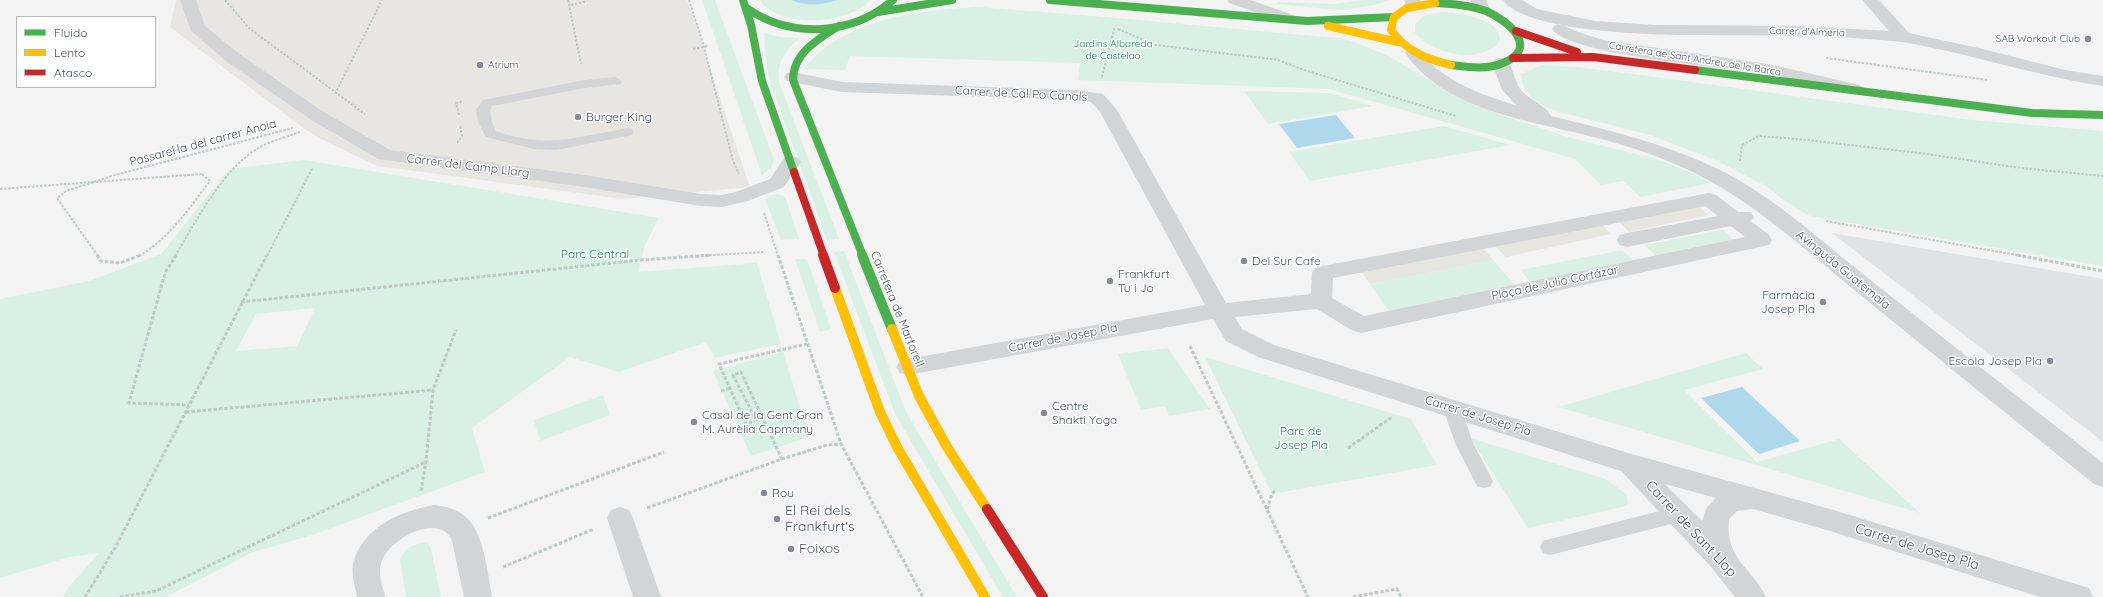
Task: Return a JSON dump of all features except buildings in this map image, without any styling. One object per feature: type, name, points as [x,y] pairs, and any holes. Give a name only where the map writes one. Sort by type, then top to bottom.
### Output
[{"type":"main road","points":[[743,0],[748,10],[758,67],[768,101],[792,162],[880,412],[897,447],[985,597]]},
{"type":"main road","points":[[748,10],[760,19],[787,27],[812,28],[839,26],[865,18],[878,12],[893,0]]},
{"type":"main road","points":[[878,12],[952,0]]},
{"type":"main road","points":[[1050,0],[1300,20],[1394,17],[1413,3],[1450,3],[1471,6],[1481,5],[1513,26],[1516,31],[1522,44],[1507,60]]},
{"type":"main road","points":[[1394,17],[1391,30],[1398,42]]},
{"type":"main road","points":[[1300,20],[1382,40],[1398,42]]},
{"type":"main road","points":[[793,78],[797,64],[806,50],[822,36],[839,26]]},
{"type":"main road","name":"Carretera de Sant Andreu de la Barca","points":[[1516,31],[1593,57]]},
{"type":"main road","name":"Carretera de Sant Andreu de la Barca","points":[[1398,42],[1413,53],[1433,61],[1462,67],[1492,66],[1507,60],[1593,57],[2032,113],[2103,115]]},
{"type":"main road","name":"Carretera de Martorell","points":[[793,78],[800,101],[919,396],[947,447],[1043,597]]},
{"type":"street","name":"Carrer del Camp Llarg","points":[[188,0],[197,28],[311,122],[385,155],[584,181],[701,200],[722,201],[754,192],[777,183],[792,162]]},
{"type":"street","points":[[1235,0],[1300,20]]},
{"type":"street","name":"Carrer d'Almeria","points":[[1511,0],[1532,13],[1595,26],[1626,28],[1801,31],[1903,37],[1983,54],[2065,75],[2103,81]]},
{"type":"street","points":[[1870,0],[1903,37]]},
{"type":"street","name":"Carretera de Sant Andreu de la Barca","points":[[1532,13],[1572,36],[1601,45],[1768,69],[1863,91]]},
{"type":"street","name":"Avinguda Guatemala","points":[[1413,53],[1420,66],[1458,89],[1495,106],[1653,148],[1713,173],[1738,188],[1788,226],[2103,477]]},
{"type":"street","name":"Avinguda Guatemala","points":[[1507,60],[1511,90],[1525,104],[1552,121]]},
{"type":"street","name":"Carrer de Cal Po Canals","points":[[793,78],[842,87],[1078,95],[1097,98],[1108,110],[1213,301]]},
{"type":"street","name":"Carrer de Cal Po Canals","points":[[800,101],[819,93],[842,87]]},
{"type":"street","name":"Plaça de Julio Cortázar","points":[[1709,199],[1736,218],[1762,240],[1361,325],[1321,301],[1324,273],[1709,199]]},
{"type":"street","points":[[1627,240],[1756,215]]},
{"type":"street","points":[[1213,301],[1321,301]]},
{"type":"street","name":"Carrer de Josep Pla","points":[[908,367],[1213,301],[1234,335],[1266,351],[1628,463],[1754,498],[2079,597]]},
{"type":"street","name":"Carrer de Sant Llop","points":[[1628,463],[1722,559],[1752,597]]},
{"type":"street","name":"Carrer de Josep Pla","points":[[1722,559],[1714,533],[1716,515],[1730,502],[1754,498]]},
{"type":"street","points":[[371,597],[367,563],[375,547],[389,533],[411,520],[432,517],[450,520],[459,527],[470,555],[476,588]]},
{"type":"street","points":[[620,518],[647,597]]},
{"type":"lane","points":[[616,81],[585,84],[488,103],[483,110],[485,122],[491,134],[534,145],[556,146],[627,132]]},
{"type":"lane","points":[[1452,408],[1464,443],[1484,481]]},
{"type":"lane","points":[[1550,547],[1678,514]]},
{"type":"path","points":[[225,0],[250,29],[335,94],[368,117]]},
{"type":"path","points":[[334,98],[382,0]]},
{"type":"path","points":[[689,0],[704,47],[733,161],[740,177],[760,201],[841,444],[923,597]]},
{"type":"path","points":[[571,5],[587,1]]},
{"type":"path","points":[[1097,98],[1116,22]]},
{"type":"path","points":[[1114,27],[1156,45],[1278,60],[1304,70],[1405,102],[1463,118]]},
{"type":"path","points":[[693,49],[709,46]]},
{"type":"path","points":[[1820,58],[1990,80]]},
{"type":"path","name":"Passarel·la del carrer Anoia","points":[[0,189],[202,174],[210,181],[159,244],[142,255],[120,263],[101,261],[57,198],[66,191],[115,175],[290,129],[311,122]]},
{"type":"path","points":[[189,405],[129,403],[165,273],[203,210],[234,168],[257,149],[311,122]]},
{"type":"path","points":[[1739,165],[1742,145],[1759,136],[1862,146],[2021,168],[2103,176]]},
{"type":"path","points":[[85,597],[115,548],[313,167]]},
{"type":"path","points":[[1824,221],[2103,271]]},
{"type":"path","points":[[242,302],[641,260],[765,252]]},
{"type":"path","points":[[420,496],[426,462],[433,390],[456,330]]},
{"type":"path","points":[[782,459],[741,372],[733,374],[756,420],[746,424],[719,364],[807,344]]},
{"type":"path","points":[[1190,346],[1308,597]]},
{"type":"path","points":[[721,391],[730,388]]},
{"type":"path","points":[[186,412],[433,390]]},
{"type":"path","points":[[1348,448],[1395,415]]},
{"type":"path","points":[[476,588],[620,518],[782,459],[827,445],[841,444]]},
{"type":"path","points":[[488,518],[664,452]]},
{"type":"path","points":[[120,597],[156,591],[426,462]]},
{"type":"path","points":[[1267,510],[1272,494],[1276,489]]},
{"type":"path","points":[[1353,597],[1397,589],[1401,597]]},
{"type":"shaded area","points":[[176,0],[687,0],[750,187],[623,199],[377,166],[321,139],[306,130],[170,27]]},
{"type":"shaded area","name":"Escola Josep Pla","points":[[1832,233],[2103,279],[2103,442]]},
{"type":"green space","points":[[702,0],[715,0],[774,160],[771,168],[762,175]]},
{"type":"green space","points":[[760,0],[870,0],[860,8],[847,15],[831,19],[814,20],[782,16],[769,9]]},
{"type":"green space","points":[[1364,0],[1389,0],[1375,5],[1341,10],[1276,4],[1279,2],[1334,4]]},
{"type":"green space","name":"Jardins Albareda de Castelao","points":[[979,7],[1346,39],[1387,55],[1457,97],[1481,108],[1568,137],[1653,158],[1695,174],[1712,183],[1640,197],[1623,181],[1601,185],[1575,159],[1329,89],[1078,80],[1080,63],[850,56],[845,70],[804,69],[821,52],[840,38],[861,28],[908,14],[956,8]]},
{"type":"green space","points":[[1442,12],[1469,16],[1489,23],[1496,29],[1500,36],[1498,44],[1489,50],[1478,54],[1467,55],[1443,51],[1432,46],[1415,33],[1415,24],[1424,16]]},
{"type":"green space","points":[[764,33],[781,37],[800,38],[790,47],[783,57],[779,68],[779,82],[839,239],[827,240],[771,85],[767,68]]},
{"type":"green space","points":[[1542,65],[1576,67],[1633,74],[1972,120],[2103,131],[2103,266],[1810,216],[1789,204],[1766,186],[1715,160],[1650,135],[1559,112],[1543,106],[1530,97],[1523,86],[1521,74]]},
{"type":"green space","points":[[1244,91],[1330,93],[1373,106],[1268,124]]},
{"type":"green space","points":[[1444,126],[1510,145],[1310,181],[1289,152]]},
{"type":"green space","name":"Parc Central","points":[[304,160],[659,218],[645,245],[638,272],[757,263],[781,344],[715,358],[706,342],[619,372],[570,357],[472,428],[485,472],[312,535],[251,553],[166,597],[63,597],[68,588],[99,553],[69,557],[0,578],[0,299],[89,281],[161,254],[229,169]],"holes":[[[315,308],[297,346],[236,351],[256,314]]]},
{"type":"green space","points":[[776,194],[783,195],[786,199],[799,239],[781,240],[765,199]]},
{"type":"green space","points":[[1723,230],[1734,240],[1656,256],[1644,245]]},
{"type":"green space","points":[[1622,250],[1633,260],[1531,282],[1520,270]]},
{"type":"green space","points":[[844,251],[906,412],[1017,597],[1003,597],[896,416],[834,252]]},
{"type":"green space","points":[[795,259],[807,259],[831,329],[820,332]]},
{"type":"green space","points":[[1493,260],[1515,285],[1389,311],[1370,284]]},
{"type":"green space","points":[[1168,348],[1210,409],[1169,416],[1165,406],[1141,410],[1118,354]]},
{"type":"green space","points":[[783,352],[809,437],[751,456],[713,371]]},
{"type":"green space","points":[[1746,353],[1763,369],[1684,390],[1757,462],[1839,439],[1920,513],[1558,407]]},
{"type":"green space","name":"Parc de Josep Pla","points":[[1205,357],[1411,419],[1437,465],[1272,494]]},
{"type":"green space","points":[[603,395],[610,415],[540,441],[534,420]]},
{"type":"green space","points":[[1470,438],[1606,479],[1627,495],[1628,504],[1623,507],[1528,528]]},
{"type":"green space","points":[[424,543],[428,544],[431,548],[441,597],[406,597],[400,560],[404,552],[409,547]]},
{"type":"sand","points":[[1696,204],[1708,215],[1629,232],[1618,221]]},
{"type":"sand","points":[[1600,223],[1611,234],[1506,257],[1495,246]]},
{"type":"sand","points":[[1481,246],[1493,260],[1370,284],[1360,270]]},
{"type":"water","points":[[791,0],[838,0],[826,3],[803,4]]},
{"type":"water","points":[[1336,115],[1355,138],[1297,148],[1279,124]]},
{"type":"water","points":[[1742,387],[1800,441],[1759,454],[1701,398]]},
{"type":"traffic: fast","points":[[743,0],[749,16],[756,60],[766,95],[774,121],[794,172]]},
{"type":"traffic: fast","points":[[748,9],[775,23],[790,27],[822,29],[838,27],[868,18],[893,0]]},
{"type":"traffic: fast","points":[[878,12],[952,0]]},
{"type":"traffic: fast","points":[[1050,0],[1307,21],[1394,17]]},
{"type":"traffic: fast","points":[[1435,3],[1472,7],[1492,14],[1500,18],[1514,30],[1519,37],[1521,44],[1519,51],[1513,58],[1497,65],[1477,67],[1451,65]]},
{"type":"traffic: fast","points":[[839,26],[824,35],[802,53],[794,69],[793,80],[892,329]]},
{"type":"traffic: fast","points":[[1695,70],[2032,113],[2103,115]]},
{"type":"traffic: slow","points":[[1435,3],[1407,8],[1394,17],[1391,30],[1403,44],[1417,54],[1433,61],[1451,65]]},
{"type":"traffic: slow","points":[[1328,26],[1398,42]]},
{"type":"traffic: slow","points":[[835,288],[880,412],[897,447],[985,597]]},
{"type":"traffic: slow","points":[[892,329],[919,396],[947,447],[987,509]]},
{"type":"traffic: jam","points":[[1516,31],[1577,52]]},
{"type":"traffic: jam","points":[[1513,58],[1593,57],[1695,70]]},
{"type":"traffic: jam","points":[[794,172],[835,288]]},
{"type":"traffic: jam","points":[[987,509],[1043,597]]},
{"type":"place","name":"SAB Workout Club","points":[[2088,39]]},
{"type":"place","name":"Atrium","points":[[480,65]]},
{"type":"place","name":"Burger King","points":[[578,117]]},
{"type":"place","name":"Del Sur Cafe","points":[[1244,261]]},
{"type":"place","name":"Frankfurt Tu i Jo","points":[[1110,281]]},
{"type":"place","name":"Farmàcia Josep Pla","points":[[1823,302]]},
{"type":"place","name":"Escola Josep Pla","points":[[2050,361]]},
{"type":"place","name":"Centre Shakti Yoga","points":[[1044,413]]},
{"type":"place","name":"Casal de la Gent Gran M. Aurèlia Capmany","points":[[694,422]]},
{"type":"place","name":"Rou","points":[[764,493]]},
{"type":"place","name":"El Rei dels Frankfurt's","points":[[777,519]]},
{"type":"place","name":"Foixos","points":[[791,549]]}]
